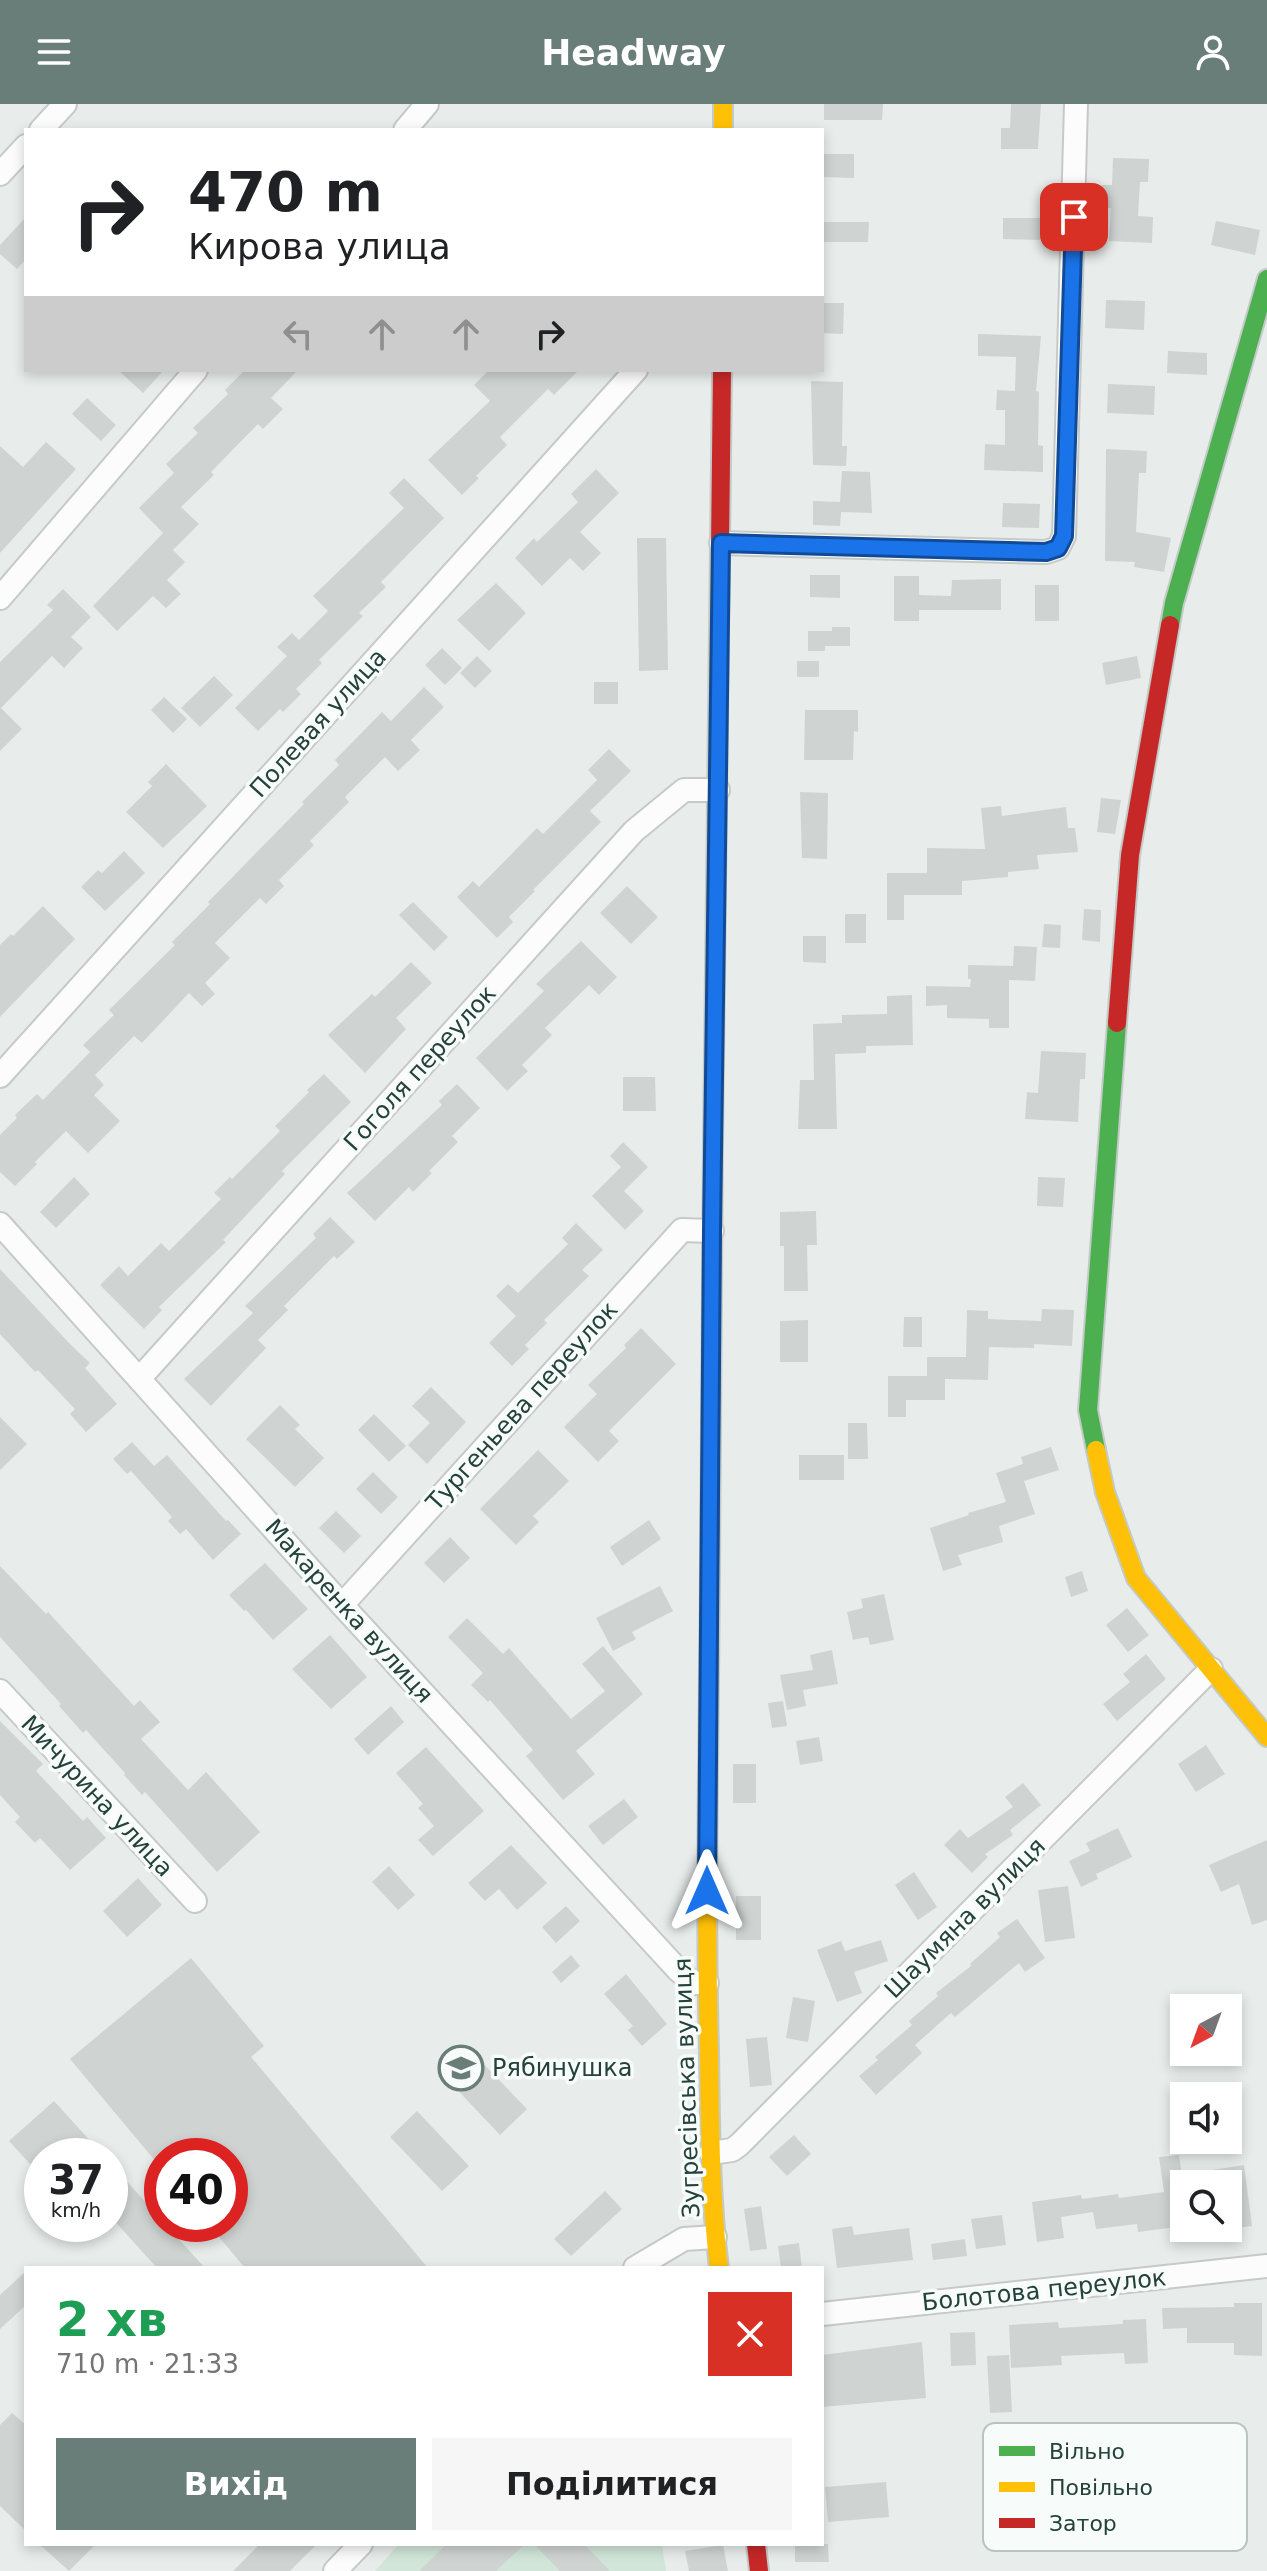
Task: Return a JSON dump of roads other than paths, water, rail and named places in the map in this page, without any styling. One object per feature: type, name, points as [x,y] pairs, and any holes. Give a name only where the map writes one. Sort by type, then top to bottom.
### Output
[{"type":"street","points":[[43,128],[65,104]]},
{"type":"street","points":[[407,128],[427,104]]},
{"type":"street","points":[[723,104],[723,128]]},
{"type":"street","points":[[721,543],[1046,552],[1058,548],[1064,536],[1076,104]]},
{"type":"street","points":[[0,174],[24,148]]},
{"type":"street","points":[[1267,279],[1174,603],[1130,855],[1088,1410],[1105,1492],[1136,1578],[1267,1737]]},
{"type":"street","points":[[0,598],[194,372]]},
{"type":"street","name":"Полевая улица","points":[[0,1076],[634,372]]},
{"type":"street","name":"Зугресівська вулиця","points":[[719,2266],[711,2153],[707,1983],[722,372]]},
{"type":"street","name":"Гоголя переулок","points":[[139,1379],[634,831],[684,790],[718,790]]},
{"type":"street","name":"Макаренка вулиця","points":[[0,1224],[342,1605],[679,1971],[693,1983],[707,1983]]},
{"type":"street","name":"Тургеньева переулок","points":[[342,1605],[682,1230],[712,1231]]},
{"type":"street","name":"Шаумяна вулиця","points":[[711,2153],[732,2150],[739,2145],[1211,1669]]},
{"type":"street","name":"Мичурина улица","points":[[0,1691],[195,1901]]},
{"type":"street","points":[[638,2266],[684,2239],[715,2237]]},
{"type":"street","name":"Болотова переулок","points":[[824,2314],[1267,2266]]},
{"type":"street","points":[[335,2571],[359,2546]]},
{"type":"street","points":[[756,2546],[759,2571]]},
{"type":"place","name":"Рябинушка","points":[[461,2068]]}]
